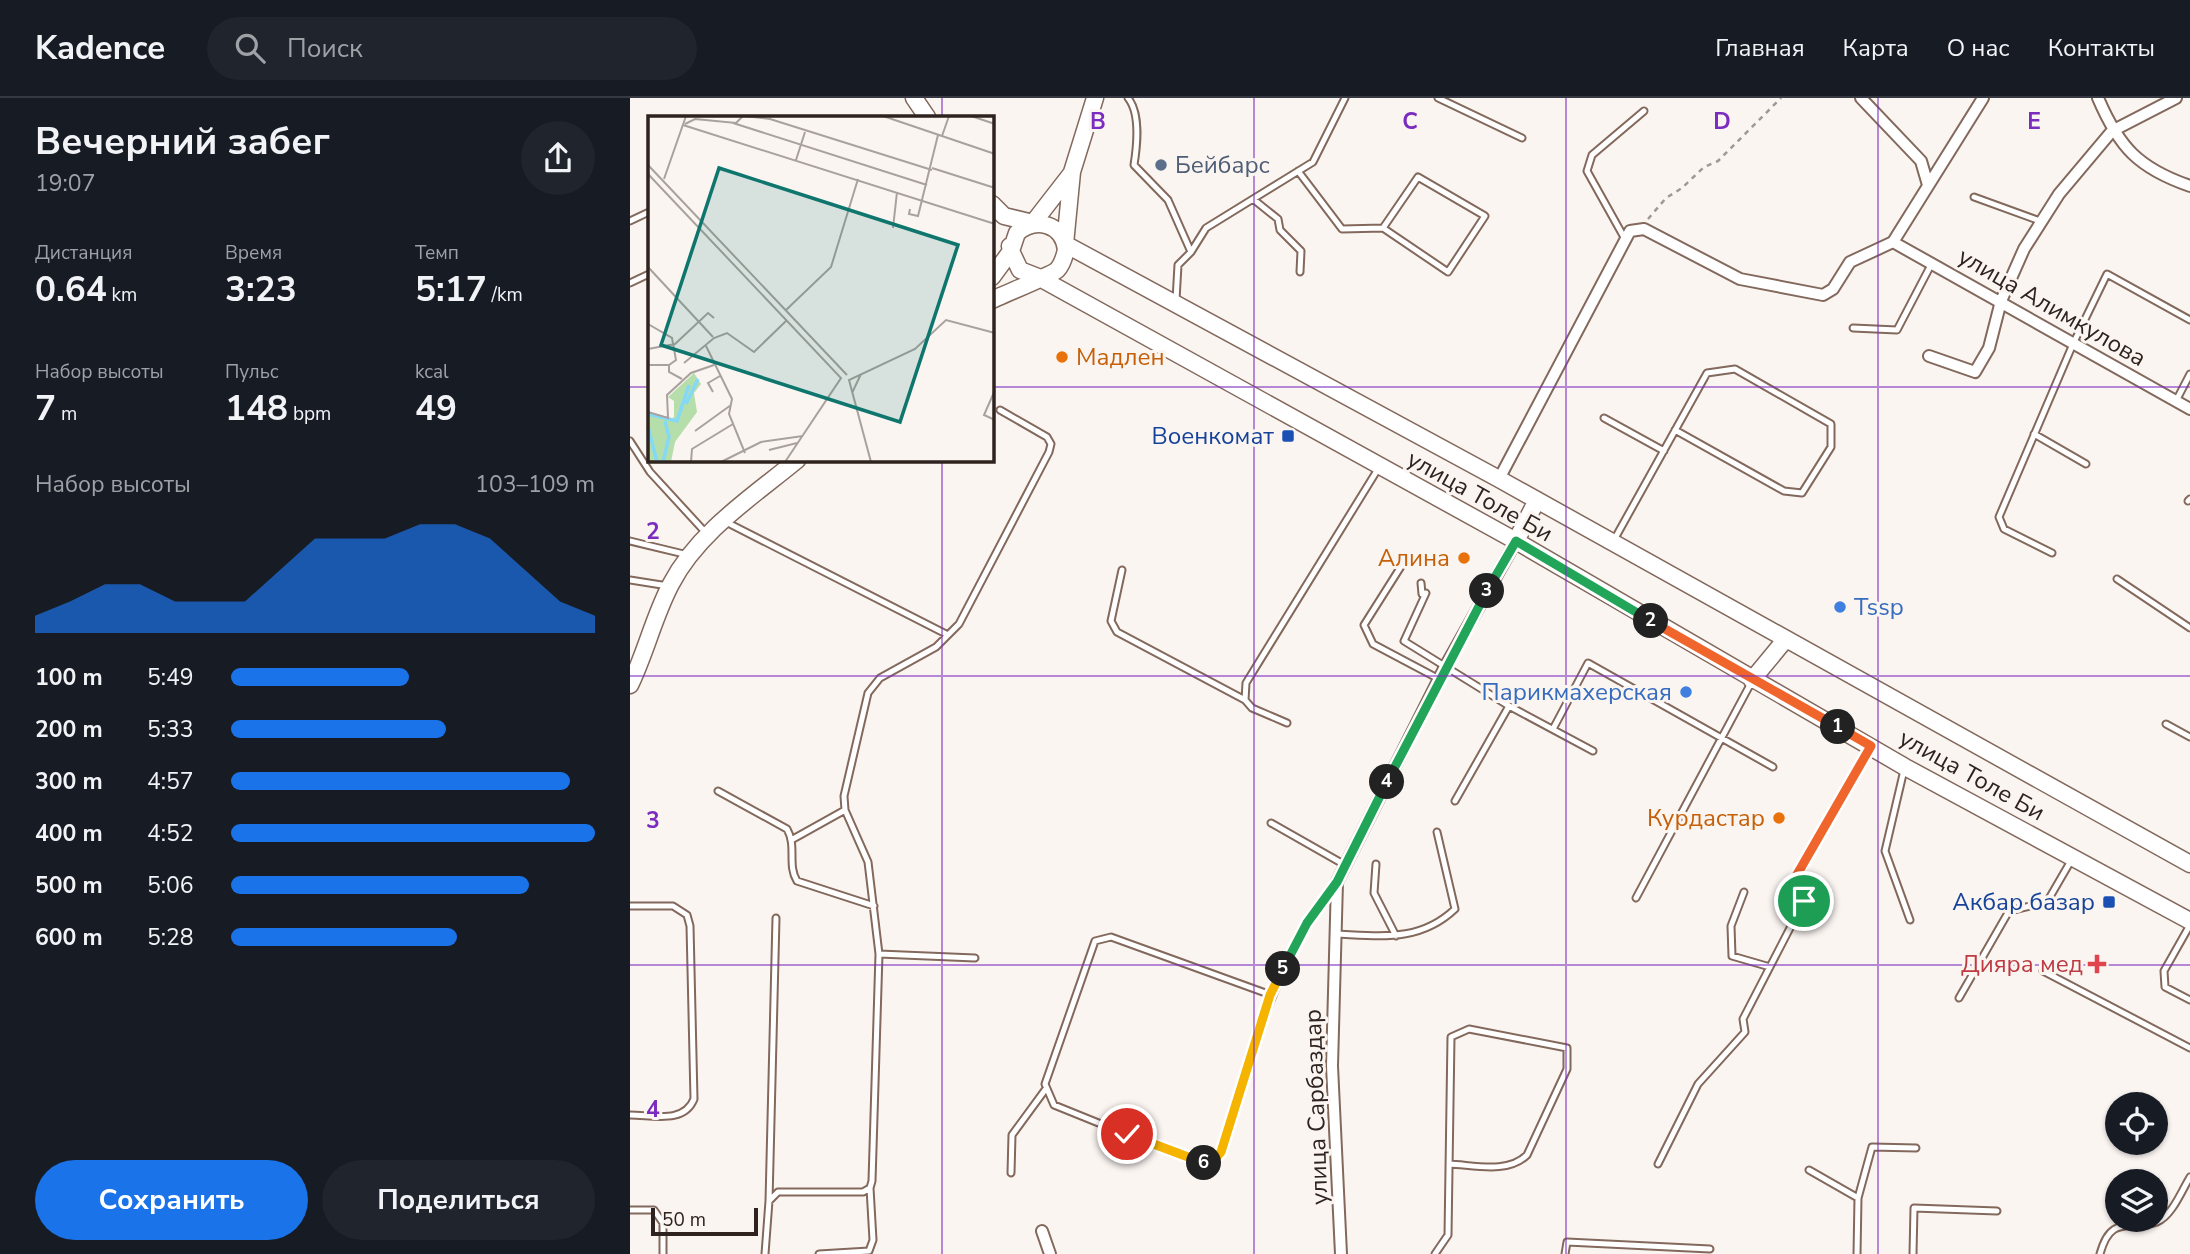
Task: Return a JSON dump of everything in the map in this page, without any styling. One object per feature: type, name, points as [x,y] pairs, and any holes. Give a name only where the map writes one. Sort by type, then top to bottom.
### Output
[{"type":"main road","points":[[914,98],[926,116]]},
{"type":"main road","points":[[994,299],[1058,270],[1064,260],[1072,172],[1095,98]]},
{"type":"main road","points":[[994,274],[1011,251],[1017,233],[1033,223],[1072,172]]},
{"type":"main road","points":[[998,210],[1033,223],[1045,223],[1056,229],[1065,244]]},
{"type":"main road","points":[[998,210],[1020,270],[1038,277]]},
{"type":"main road","name":"улица Толе Би","points":[[1065,244],[1499,479],[2190,864]]},
{"type":"main road","name":"улица Толе Би","points":[[1038,277],[1516,541],[1905,767],[2073,856],[2190,923]]},
{"type":"main road","points":[[630,685],[634,666],[670,586],[690,555],[723,520],[795,462]]},
{"type":"main road","points":[[1516,541],[1537,500]]},
{"type":"main road","points":[[1752,680],[1785,640]]},
{"type":"street","points":[[1861,98],[1921,161],[1928,185]]},
{"type":"street","points":[[1499,479],[1625,239],[1636,228],[1644,229],[1740,279],[1813,296],[1823,295],[1833,289],[1850,262],[1893,242],[1983,98]]},
{"type":"street","points":[[2098,98],[2112,131],[2138,161],[2190,186]]},
{"type":"street","points":[[1929,356],[1975,372],[1989,348],[2001,302],[2024,249],[2040,221],[2112,131],[2176,98]]},
{"type":"street","name":"улица Алимкулова","points":[[1893,242],[2190,409]]},
{"type":"street","name":"улица Сарбаздар","points":[[1341,1254],[1332,1066],[1337,882],[1445,667],[1516,541]]},
{"type":"street","points":[[1042,1231],[1050,1254]]},
{"type":"lane","points":[[1128,98],[1133,104],[1137,145],[1134,165],[1168,200],[1191,252]]},
{"type":"lane","points":[[1175,303],[1178,265],[1191,252],[1206,229],[1313,162],[1345,98]]},
{"type":"lane","points":[[1438,98],[1522,138]]},
{"type":"lane","points":[[1625,239],[1587,171],[1592,155],[1644,111]]},
{"type":"lane","points":[[1298,172],[1342,229],[1383,228],[1447,272],[1485,216],[1418,177],[1383,228]]},
{"type":"lane","points":[[1974,197],[2040,221]]},
{"type":"lane","points":[[1253,200],[1278,219],[1280,230],[1301,251],[1300,272]]},
{"type":"lane","points":[[630,222],[648,213]]},
{"type":"lane","points":[[1853,328],[1897,330],[1932,263]]},
{"type":"lane","points":[[630,283],[648,274]]},
{"type":"lane","points":[[2052,553],[2004,529],[1999,517],[2073,344],[2107,274],[2190,320]]},
{"type":"lane","points":[[1613,543],[1675,430],[1707,373],[1735,369],[1831,424],[1831,447],[1802,494],[1784,491],[1675,430]]},
{"type":"lane","points":[[2176,401],[2190,374]]},
{"type":"lane","points":[[820,1254],[869,1251],[873,1240],[870,1188],[879,954],[868,862],[845,810],[844,796],[867,693],[880,678],[936,647],[959,624],[1049,452],[1051,444],[1046,437],[1000,410]]},
{"type":"lane","points":[[1604,418],[1664,451]]},
{"type":"lane","points":[[2034,434],[2086,464]]},
{"type":"lane","points":[[630,441],[650,472],[708,535]]},
{"type":"lane","points":[[1245,700],[1246,683],[1380,466]]},
{"type":"lane","points":[[723,520],[948,635]]},
{"type":"lane","points":[[630,541],[690,555]]},
{"type":"lane","points":[[1406,556],[1364,625],[1373,644],[1439,679]]},
{"type":"lane","points":[[1122,570],[1111,621],[1117,632],[1245,700],[1252,708],[1287,723]]},
{"type":"lane","points":[[2117,579],[2190,628]]},
{"type":"lane","points":[[630,580],[670,586]]},
{"type":"lane","points":[[1421,583],[1422,594],[1426,593],[1404,641],[1509,706],[1593,751]]},
{"type":"lane","points":[[1553,729],[1588,663],[1773,767]]},
{"type":"lane","points":[[1636,898],[1752,680]]},
{"type":"lane","points":[[1455,801],[1509,706]]},
{"type":"lane","points":[[2166,724],[2190,737]]},
{"type":"lane","points":[[1658,1164],[1699,1084],[1745,1032],[1743,1019],[1804,901],[1795,878],[1871,746]]},
{"type":"lane","points":[[1905,767],[1885,851],[1910,920]]},
{"type":"lane","points":[[718,791],[787,829],[793,839],[792,873],[797,881],[874,905]]},
{"type":"lane","points":[[793,839],[845,810]]},
{"type":"lane","points":[[1272,823],[1345,865]]},
{"type":"lane","points":[[1336,934],[1396,936],[1437,925],[1455,909],[1437,832]]},
{"type":"lane","points":[[1959,998],[2009,911],[2048,902],[2073,856]]},
{"type":"lane","points":[[1376,864],[1374,893],[1396,936]]},
{"type":"lane","points":[[1045,1090],[1054,1105],[1200,1164],[1213,1161],[1221,1152],[1270,995],[1307,923],[1337,882]]},
{"type":"lane","points":[[1744,892],[1731,926],[1732,956],[1770,967]]},
{"type":"lane","points":[[630,906],[673,906],[687,915],[690,926],[694,1099],[689,1110],[682,1116],[630,1115]]},
{"type":"lane","points":[[765,1254],[776,918]]},
{"type":"lane","points":[[2190,923],[2164,971],[2165,987],[2190,1000]]},
{"type":"lane","points":[[1011,1173],[1012,1135],[1045,1090],[1091,947],[1102,938],[1111,937],[1270,995]]},
{"type":"lane","points":[[879,954],[975,958]]},
{"type":"lane","points":[[2043,971],[2190,1048]]},
{"type":"lane","points":[[1436,1254],[1448,1235],[1449,1164],[1451,1037],[1469,1029],[1567,1048],[1567,1069],[1527,1155],[1520,1163],[1507,1166],[1449,1164]]},
{"type":"lane","points":[[1857,1254],[1858,1198],[1872,1147],[1916,1148]]},
{"type":"lane","points":[[1809,1170],[1858,1198]]},
{"type":"lane","points":[[2100,1254],[2104,1240],[2117,1227],[2156,1222],[2166,1216],[2190,1177]]},
{"type":"lane","points":[[768,1201],[778,1192],[863,1192],[870,1188]]},
{"type":"lane","points":[[1913,1254],[1914,1208],[1997,1211]]},
{"type":"lane","points":[[630,1210],[654,1210],[663,1223],[663,1254]]},
{"type":"lane","points":[[1565,1254],[1567,1242],[1710,1249]]},
{"type":"path","points":[[1644,229],[1666,198],[1682,188],[1704,167],[1718,161],[1781,98]]},
{"type":"place","name":"Бейбарс","points":[[1161,165]]},
{"type":"place","name":"Мадлен","points":[[1062,357]]},
{"type":"place","name":"Военкомат","points":[[1288,436]]},
{"type":"place","name":"Алина","points":[[1464,558]]},
{"type":"place","name":"Tssp","points":[[1840,607]]},
{"type":"place","name":"Парикмахерская","points":[[1686,692]]},
{"type":"place","name":"Курдастар","points":[[1779,818]]},
{"type":"place","name":"Акбар базар","points":[[2109,902]]},
{"type":"place","name":"Дияра мед","points":[[2097,964]]},
{"type":"route","points":[[1127,1134],[1200,1164],[1218,1157],[1270,995],[1307,923],[1337,882],[1445,667],[1516,541],[1752,680],[1871,746],[1795,878],[1804,901]]}]
